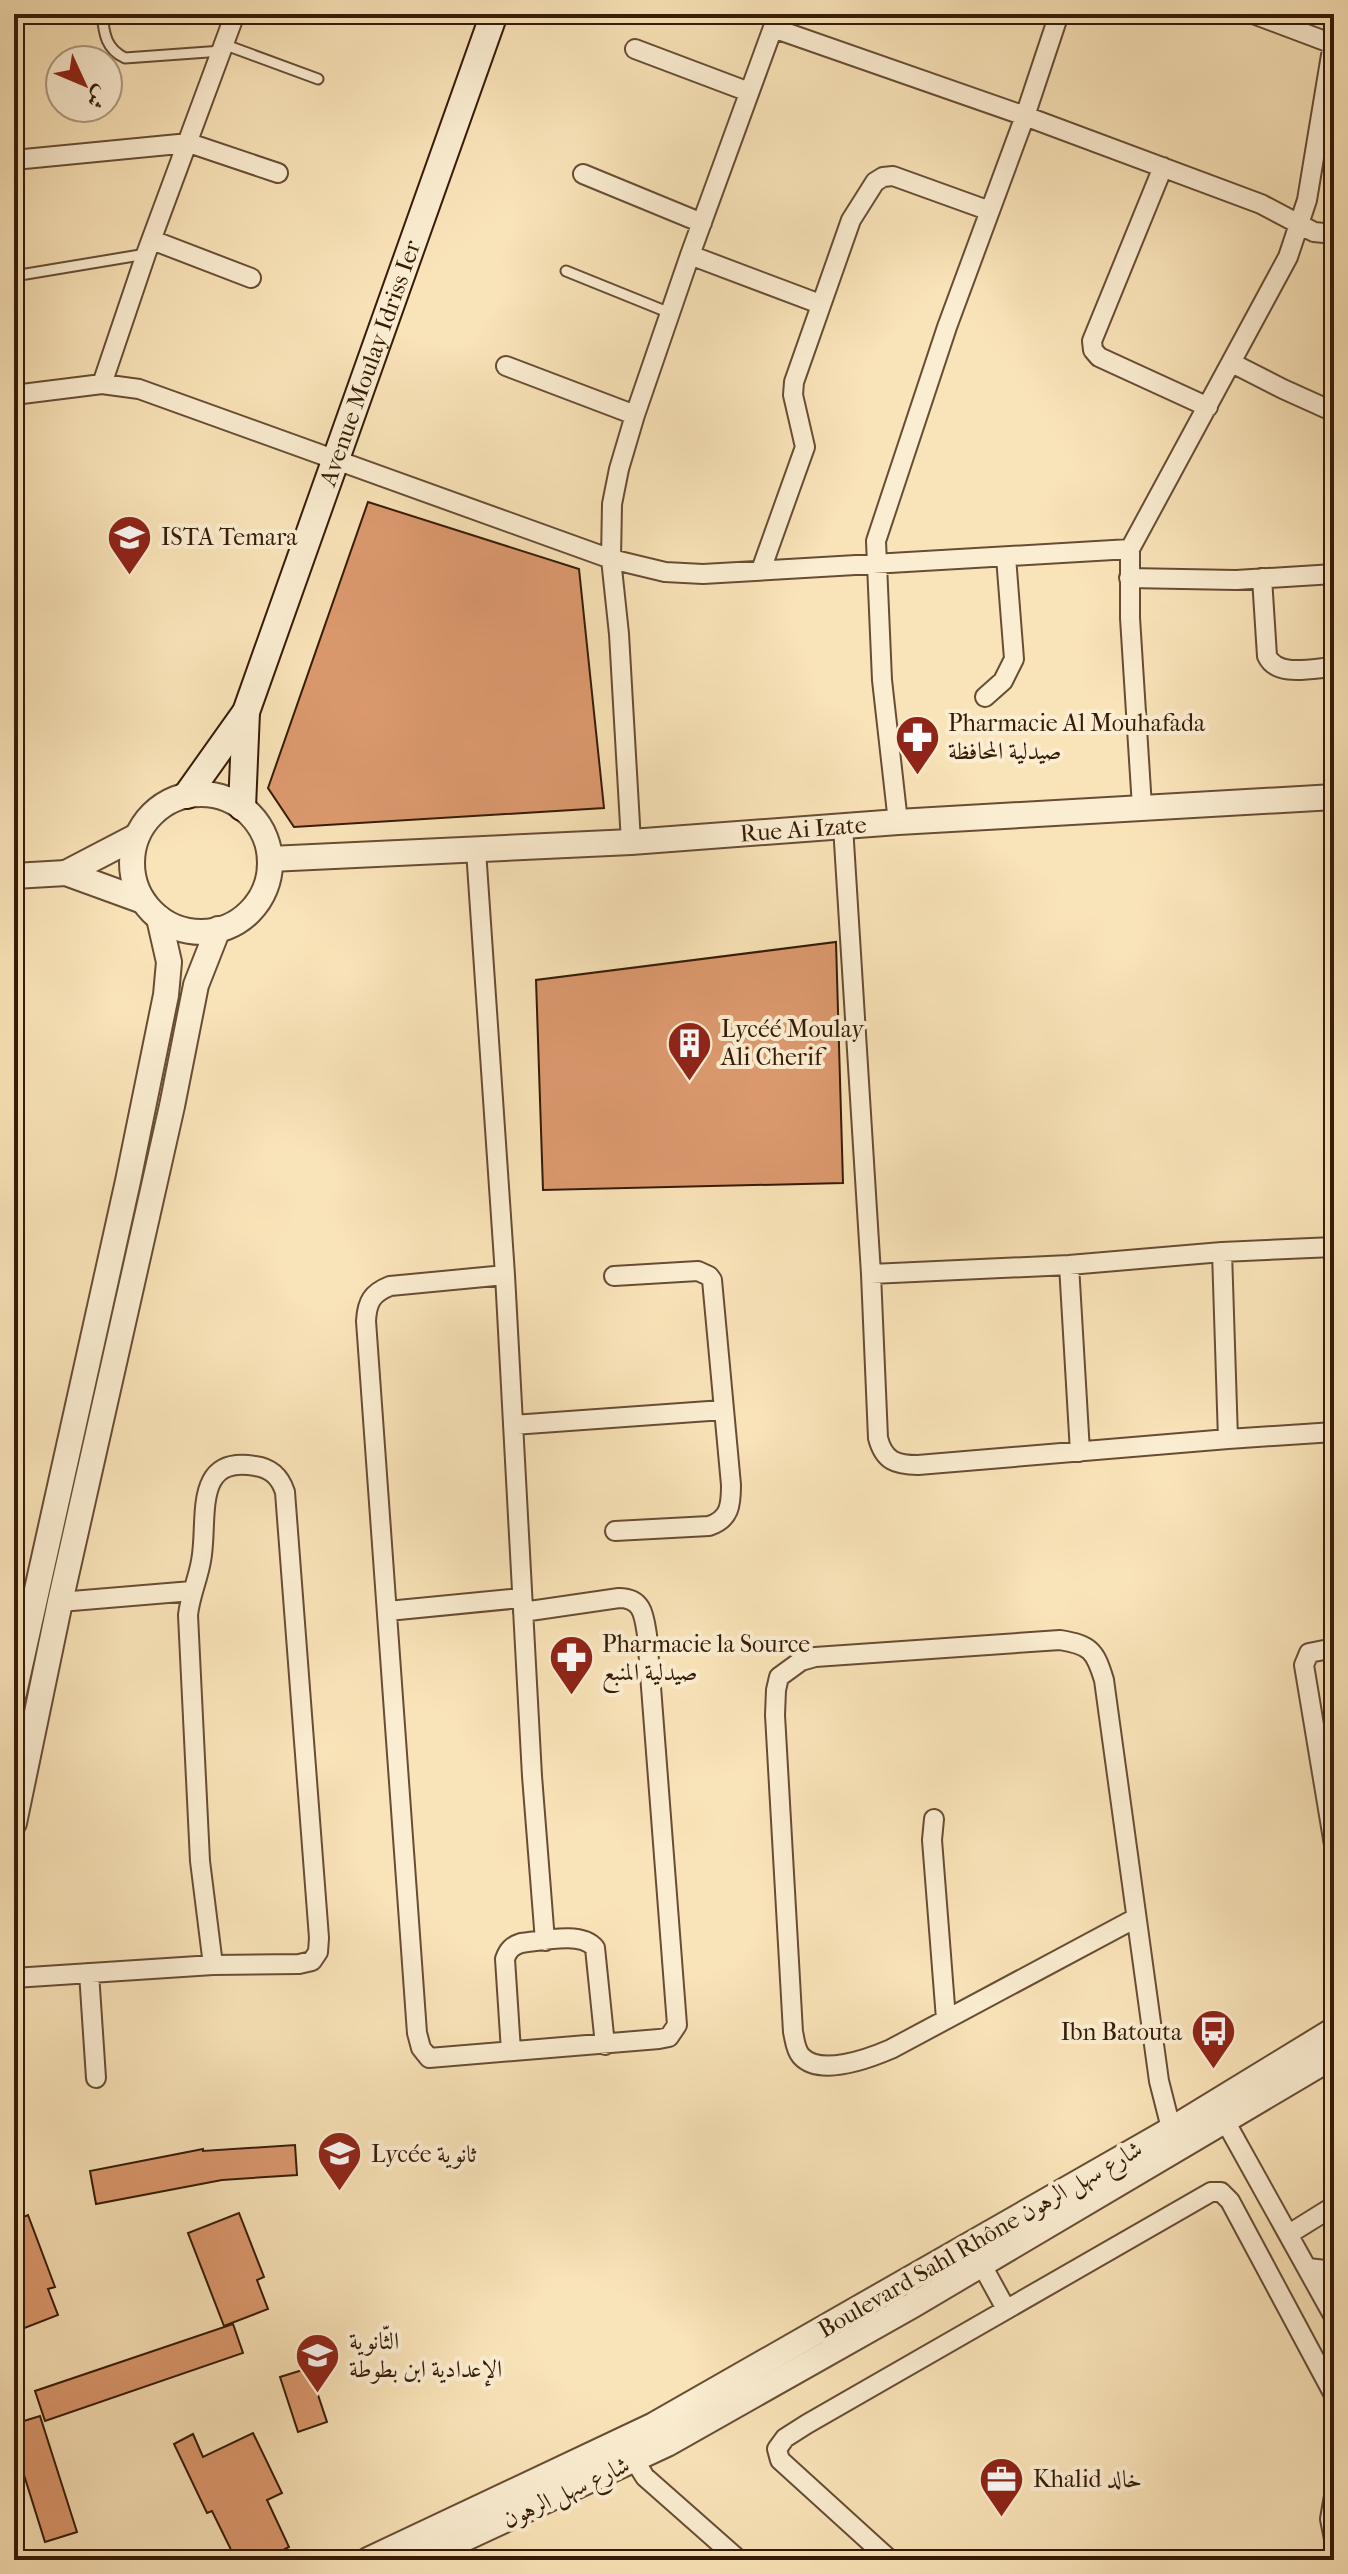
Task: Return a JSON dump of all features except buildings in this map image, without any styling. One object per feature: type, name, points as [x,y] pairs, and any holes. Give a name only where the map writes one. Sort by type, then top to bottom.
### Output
[{"type":"main road","name":"Avenue Moulay Idriss Ier","points":[[246,712],[494,14]]},
{"type":"main road","points":[[187,795],[246,712]]},
{"type":"main road","points":[[242,807],[246,712]]},
{"type":"street","points":[[102,384],[235,14]]},
{"type":"street","points":[[898,822],[882,680],[876,541],[947,327],[1025,116],[1058,14]]},
{"type":"street","points":[[1142,807],[1130,549],[1288,257],[1307,200],[1333,40],[1253,14]]},
{"type":"street","points":[[631,842],[619,634],[609,536],[612,504],[635,415],[775,21],[1261,204],[1314,232],[1334,234]]},
{"type":"street","points":[[635,49],[749,92]]},
{"type":"street","points":[[14,160],[189,143],[278,173]]},
{"type":"street","points":[[1163,167],[1092,341],[1093,350],[1099,357],[1208,407]]},
{"type":"street","points":[[583,174],[702,223]]},
{"type":"street","points":[[761,570],[803,456],[804,437],[793,395],[794,382],[851,220],[868,191],[883,177],[893,176],[990,211]]},
{"type":"street","points":[[149,247],[251,278]]},
{"type":"street","points":[[690,255],[820,304]]},
{"type":"street","points":[[1232,363],[1334,412]]},
{"type":"street","points":[[506,366],[635,415]]},
{"type":"street","points":[[14,395],[102,384],[139,389],[611,559],[665,572],[703,574],[1130,549]]},
{"type":"street","points":[[985,697],[1003,681],[1014,659],[1006,557]]},
{"type":"street","points":[[1129,578],[1182,581],[1334,574]]},
{"type":"street","points":[[1262,578],[1267,656],[1271,665],[1279,669],[1334,667]]},
{"type":"street","points":[[14,1693],[128,1181],[166,995],[169,962],[151,910],[133,879],[132,857],[137,836],[149,817],[166,803],[187,795],[206,793],[224,797],[242,807],[257,821],[266,839],[270,859],[267,883],[256,905],[237,922],[198,932],[178,928],[151,910],[66,873]]},
{"type":"street","name":"Rue Ai Izate","points":[[270,859],[631,842],[898,822],[1334,797]]},
{"type":"street","points":[[843,826],[878,1438],[886,1457],[894,1463],[918,1465],[1334,1432]]},
{"type":"street","points":[[14,876],[66,873],[137,836]]},
{"type":"street","points":[[476,850],[545,1941]]},
{"type":"street","points":[[14,1823],[196,985],[218,929]]},
{"type":"street","points":[[871,1274],[1069,1265],[1222,1252],[1334,1247]]},
{"type":"street","points":[[1222,1252],[1228,1439]]},
{"type":"street","points":[[1069,1265],[1080,1452]]},
{"type":"street","points":[[614,1276],[689,1271],[709,1276],[714,1293],[731,1485],[729,1509],[724,1518],[709,1526],[615,1531]]},
{"type":"street","points":[[388,1611],[619,1598],[633,1600],[643,1611],[649,1650],[677,2025],[669,2037],[437,2059],[424,2054],[418,2042],[366,1321],[367,1307],[371,1297],[390,1286],[505,1275]]},
{"type":"street","points":[[513,1425],[723,1410]]},
{"type":"street","points":[[14,1978],[213,1965],[307,1963],[315,1957],[319,1945],[285,1492],[281,1482],[265,1467],[241,1463],[227,1467],[213,1476],[209,1483],[202,1558],[192,1591],[187,1632],[200,1861],[213,1965]]},
{"type":"street","points":[[60,1602],[192,1591]]},
{"type":"street","points":[[1136,1918],[891,2049],[845,2064],[819,2065],[809,2062],[796,2047],[775,1715],[779,1677],[801,1661],[840,1654],[1060,1640],[1081,1643],[1091,1650],[1104,1680],[1159,2081],[1174,2140]]},
{"type":"street","points":[[1334,1648],[1309,1653],[1304,1665],[1334,1845]]},
{"type":"street","points":[[934,1819],[932,1840],[946,2019]]},
{"type":"street","points":[[511,2051],[507,1953],[515,1945],[581,1938],[595,1948],[605,2045]]},
{"type":"street","points":[[89,1973],[96,2078]]},
{"type":"street","name":"Boulevard Sahl Rhône شارع سهل الرهون","points":[[1221,2112],[1334,2030]]},
{"type":"street","name":"Boulevard Sahl Rhône شارع سهل الرهون","points":[[629,2451],[1221,2112],[1334,2056]]},
{"type":"street","points":[[1221,2112],[1334,2317]]},
{"type":"street","points":[[890,2560],[780,2460],[777,2449],[785,2438],[1204,2195],[1221,2192],[1230,2201],[1334,2395]]},
{"type":"street","points":[[1289,2234],[1334,2206]]},
{"type":"street","points":[[976,2255],[1006,2309]]},
{"type":"street","name":"Boulevard Sahl Rhône شارع سهل الرهون","points":[[709,2419],[976,2255]]},
{"type":"street","points":[[1308,2268],[1334,2271]]},
{"type":"street","name":"شارع سهل الرهون","points":[[368,2560],[709,2419]]},
{"type":"street","points":[[629,2451],[645,2477],[739,2560]]},
{"type":"street","name":"شارع سهل الرهون","points":[[419,2560],[629,2451]]},
{"type":"street","points":[[1334,2496],[1330,2519],[1334,2539]]},
{"type":"lane","points":[[102,14],[105,38],[111,48],[125,58],[223,47],[318,79]]},
{"type":"lane","points":[[14,276],[149,247]]},
{"type":"lane","points":[[566,271],[670,313]]},
{"type":"place","name":"ISTA Temara","points":[[130,576]]},
{"type":"place","name":"Pharmacie Al Mouhafada صيدلية المحافظة","points":[[917,776]]},
{"type":"place","name":"Lycéé Moulay Ali Cherif","points":[[690,1082]]},
{"type":"place","name":"Pharmacie la Source صيدلية المنبع","points":[[571,1697]]},
{"type":"place","name":"Ibn Batouta","points":[[1213,2071]]},
{"type":"place","name":"Lycée ثانوية","points":[[340,2193]]},
{"type":"place","name":"الثّانوية الإعدادية ابن بطوطة","points":[[318,2394]]},
{"type":"place","name":"Khalid خالد","points":[[1002,2518]]}]
